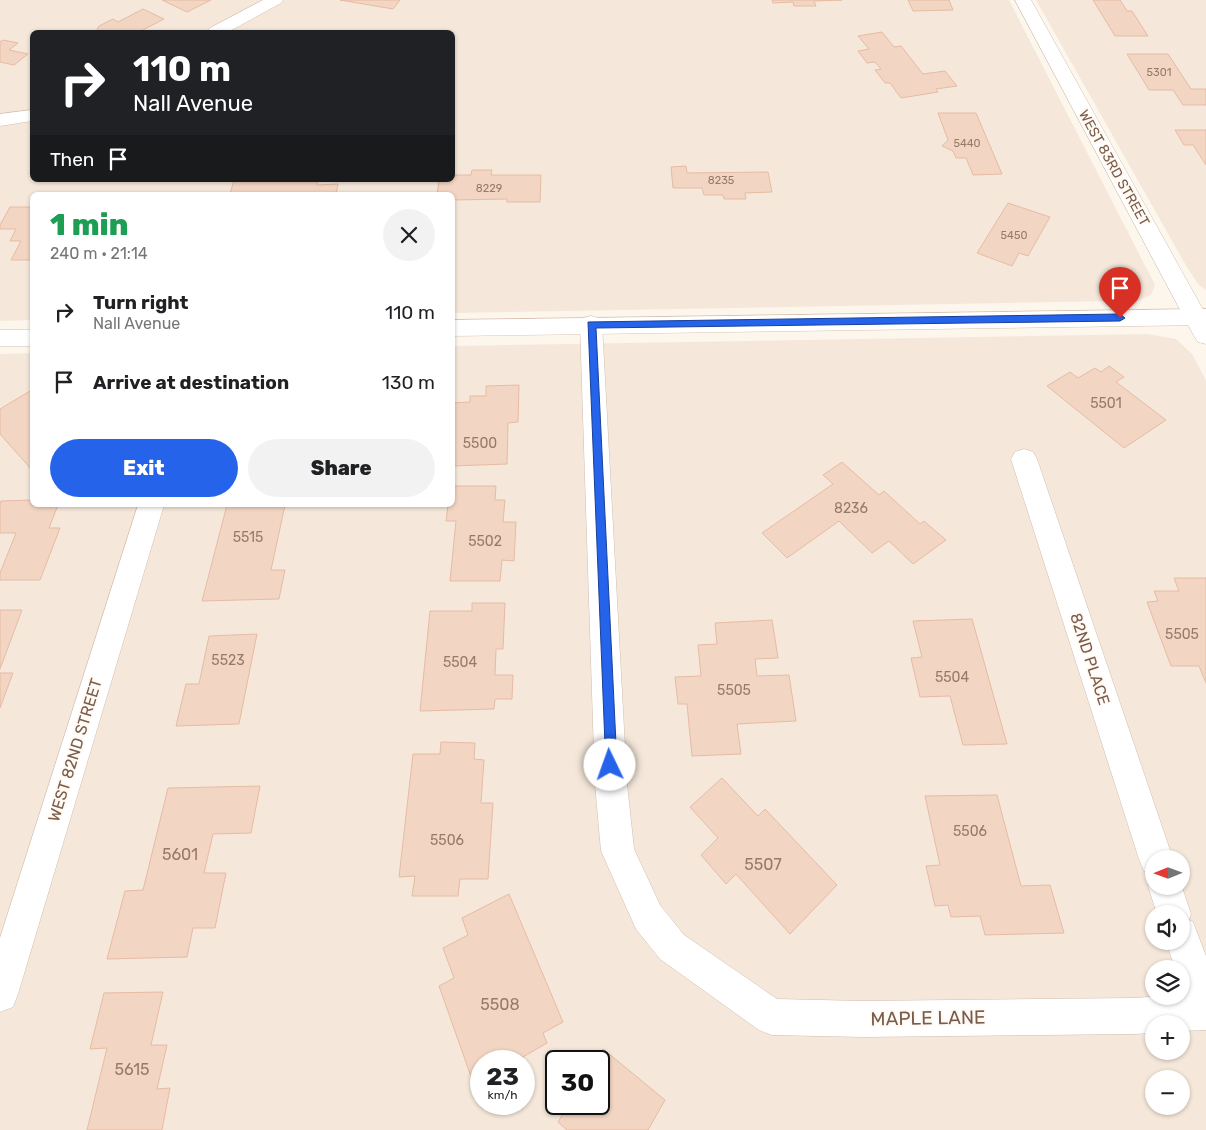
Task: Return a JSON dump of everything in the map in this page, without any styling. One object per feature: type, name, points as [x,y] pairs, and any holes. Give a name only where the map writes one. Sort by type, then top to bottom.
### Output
[{"type":"street","points":[[220,30],[275,0]]},
{"type":"street","name":"WEST 83RD STREET","points":[[1022,0],[1202,323]]},
{"type":"street","points":[[0,120],[30,116]]},
{"type":"street","points":[[455,328],[591,324],[1202,323]]},
{"type":"street","name":"MAPLE LANE","points":[[591,324],[611,784],[618,851],[648,917],[672,947],[772,1017],[863,1019],[1133,1016],[1206,1011]]},
{"type":"street","points":[[0,338],[30,338]]},
{"type":"street","name":"82ND PLACE","points":[[1024,458],[1153,850]]},
{"type":"street","name":"WEST 82ND STREET","points":[[0,994],[150,507]]},
{"type":"street","points":[[1186,950],[1206,1011]]},
{"type":"shaded area","points":[[0,0],[1009,0],[1155,285],[1151,295],[1139,300],[1117,301],[455,313],[455,192],[30,192],[30,320],[0,321]]},
{"type":"shaded area","points":[[1036,0],[1206,0],[1206,290],[1199,285],[1188,269]]},
{"type":"shaded area","points":[[1148,334],[1176,339],[1192,354],[1206,380],[1206,1130],[0,1130],[0,354],[30,353],[30,507],[455,507],[455,346]]},
{"type":"building","points":[[162,0],[211,0],[187,12]]},
{"type":"building","points":[[340,0],[400,0],[393,9]]},
{"type":"building","points":[[772,0],[842,0],[814,1],[816,6],[794,6],[793,2],[773,3]]},
{"type":"building","points":[[908,0],[949,0],[953,10],[913,11]]},
{"type":"building","points":[[1093,0],[1120,0],[1127,11],[1132,11],[1148,36],[1115,36]]},
{"type":"building","points":[[143,9],[164,19],[143,30],[97,30],[99,26],[113,19],[118,22]]},
{"type":"building","points":[[882,32],[894,47],[901,46],[923,74],[945,71],[957,86],[936,89],[938,92],[901,98],[890,83],[885,83],[875,70],[881,69],[875,62],[867,63],[858,51],[869,49],[858,36]]},
{"type":"building","points":[[3,40],[18,43],[9,50],[28,54],[14,65],[0,62],[0,42]]},
{"type":"building","points":[[1127,54],[1168,54],[1191,89],[1206,89],[1206,105],[1183,105],[1173,90],[1149,90]]},
{"type":"building","points":[[938,113],[976,113],[1002,174],[973,175],[966,158],[956,158],[953,151],[942,146],[948,140]]},
{"type":"building","points":[[1175,130],[1206,130],[1206,165],[1193,145],[1184,145]]},
{"type":"building","points":[[686,166],[687,173],[768,172],[772,192],[745,193],[746,199],[724,199],[723,195],[704,195],[702,188],[673,188],[671,167]]},
{"type":"building","points":[[472,170],[492,170],[491,175],[541,175],[540,202],[507,202],[507,199],[455,200],[455,192],[437,192],[439,182],[455,182],[455,175],[471,175]]},
{"type":"building","points":[[233,182],[318,182],[317,185],[338,184],[337,192],[231,192]]},
{"type":"building","points":[[1008,203],[1050,217],[1028,256],[1019,253],[1012,266],[977,253]]},
{"type":"building","points":[[10,207],[30,207],[30,260],[11,260],[21,241],[10,241],[16,229],[0,229],[0,225]]},
{"type":"building","points":[[1109,366],[1124,377],[1116,382],[1166,420],[1124,448],[1047,386],[1070,372],[1078,378],[1095,368],[1101,372]]},
{"type":"building","points":[[519,385],[518,422],[508,423],[507,464],[455,466],[455,403],[470,402],[470,396],[486,396],[486,386]]},
{"type":"building","points":[[30,391],[30,468],[0,434],[0,409]]},
{"type":"building","points":[[842,462],[879,495],[884,491],[920,524],[924,521],[946,540],[913,564],[889,541],[872,553],[839,521],[787,558],[762,533],[833,484],[823,475]]},
{"type":"building","points":[[455,486],[496,486],[495,500],[505,500],[503,522],[516,522],[514,561],[502,560],[500,581],[450,581],[456,521],[446,521],[448,507],[455,507]]},
{"type":"building","points":[[30,500],[30,507],[57,507],[49,528],[60,528],[40,580],[0,580],[0,573],[16,533],[0,533],[1,501]]},
{"type":"building","points":[[226,507],[285,507],[271,570],[285,570],[279,599],[202,601]]},
{"type":"building","points":[[1174,578],[1206,578],[1206,683],[1199,666],[1171,666],[1147,602],[1158,601],[1154,591],[1179,591]]},
{"type":"building","points":[[472,603],[505,603],[503,649],[496,649],[495,675],[513,675],[512,699],[495,699],[494,709],[420,711],[430,611],[472,611]]},
{"type":"building","points":[[0,610],[22,610],[0,669]]},
{"type":"building","points":[[972,619],[1007,744],[963,745],[950,696],[920,697],[911,658],[922,657],[913,621]]},
{"type":"building","points":[[772,620],[778,658],[755,659],[757,676],[789,675],[796,721],[737,724],[741,754],[692,756],[687,704],[678,704],[675,677],[701,676],[698,645],[717,644],[715,623]]},
{"type":"building","points":[[257,634],[239,724],[176,726],[186,684],[199,684],[209,636]]},
{"type":"building","points":[[0,673],[13,673],[0,708]]},
{"type":"building","points":[[441,742],[475,743],[474,759],[484,760],[481,803],[493,803],[488,879],[460,879],[458,896],[412,896],[415,876],[399,877],[413,754],[440,754]]},
{"type":"building","points":[[722,778],[758,816],[765,809],[837,885],[790,934],[736,874],[726,884],[701,855],[718,838],[690,807]]},
{"type":"building","points":[[260,786],[251,833],[213,834],[204,873],[226,873],[215,928],[193,928],[187,957],[107,959],[125,891],[143,890],[168,788]]},
{"type":"building","points":[[997,795],[1021,886],[1050,885],[1064,933],[985,935],[980,916],[951,917],[948,905],[935,906],[926,866],[940,865],[925,796]]},
{"type":"building","points":[[509,894],[563,1022],[543,1033],[547,1043],[535,1050],[470,1050],[470,1074],[439,986],[454,978],[443,948],[468,935],[462,918]]},
{"type":"building","points":[[163,992],[151,1045],[167,1045],[157,1089],[170,1088],[162,1130],[87,1130],[107,1048],[90,1049],[104,993]]},
{"type":"building","points":[[610,1055],[665,1100],[648,1130],[567,1130],[558,1122],[562,1115],[610,1115]]},
{"type":"route","points":[[610,765],[591,324],[1120,318]]}]
